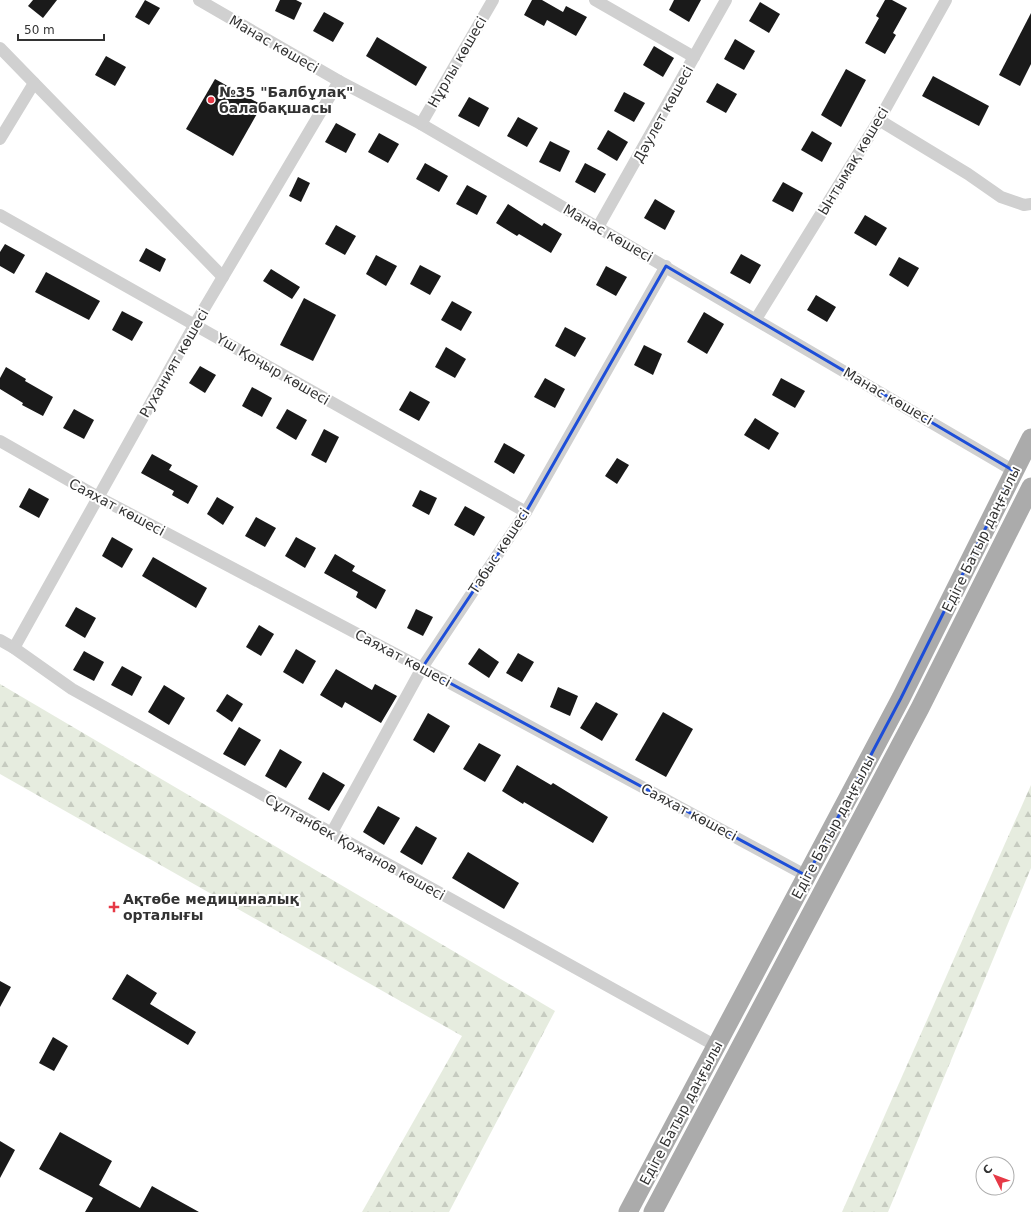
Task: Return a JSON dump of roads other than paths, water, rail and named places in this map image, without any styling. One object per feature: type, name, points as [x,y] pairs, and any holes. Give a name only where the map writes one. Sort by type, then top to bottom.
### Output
[{"type":"main road","name":"Едіге Батыр даңғылы","points":[[628,1212],[901,698],[1031,438]]},
{"type":"main road","name":"Едіге Батыр даңғылы","points":[[653,1212],[920,708],[1031,487]]},
{"type":"street","name":"Манас көшесі","points":[[199,0],[339,81],[421,124],[1014,471]]},
{"type":"street","name":"Нұрлы көшесі","points":[[421,124],[493,0]]},
{"type":"street","points":[[595,0],[694,57]]},
{"type":"street","name":"Дәулет көшесі","points":[[598,227],[726,0]]},
{"type":"street","name":"Ынтымақ көшесі","points":[[756,319],[879,120],[946,0]]},
{"type":"street","points":[[0,48],[223,277]]},
{"type":"street","name":"Руханият көшесі","points":[[14,648],[195,324],[339,81]]},
{"type":"street","points":[[0,140],[34,83]]},
{"type":"street","points":[[879,120],[968,174],[1001,198],[1024,205],[1031,204]]},
{"type":"street","name":"Үш Қоңыр көшесі","points":[[0,215],[526,512]]},
{"type":"street","name":"Табыс көшесі","points":[[331,834],[422,668],[526,512],[666,266]]},
{"type":"street","name":"Саяхат көшесі","points":[[0,441],[98,497],[422,668],[807,876]]},
{"type":"street","name":"Сұлтанбек Қожанов көшесі","points":[[0,640],[14,648],[72,690],[716,1046]]},
{"type":"place","name":"№35 \"Балбұлақ\" балабақшасы","points":[[211,100]]},
{"type":"place","name":"Ақтөбе медициналық орталығы","points":[[114,907]]}]
